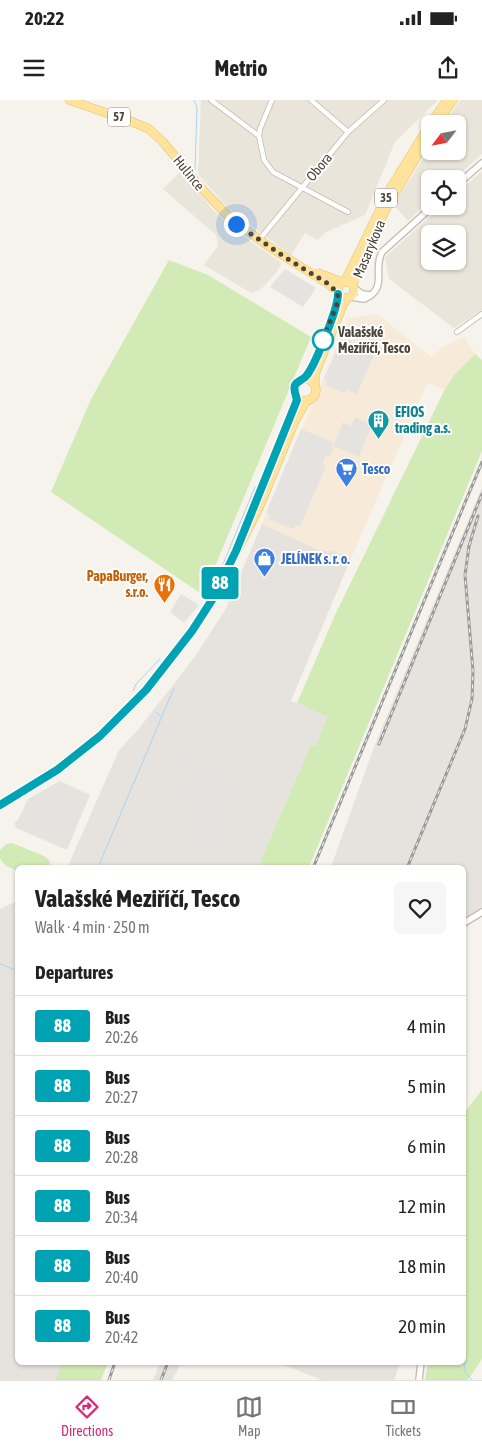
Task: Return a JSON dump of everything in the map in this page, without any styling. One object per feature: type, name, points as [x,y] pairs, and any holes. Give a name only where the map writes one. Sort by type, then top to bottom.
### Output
[{"type":"main road","name":"Hulince","points":[[69,100],[130,121],[153,132],[164,142],[222,211],[243,229],[330,285],[338,293]]},
{"type":"main road","name":"Masarykova","points":[[436,115],[447,100]]},
{"type":"main road","points":[[443,115],[454,100]]},
{"type":"main road","name":"Masarykova","points":[[354,287],[354,280],[386,209],[421,140]]},
{"type":"main road","name":"Masarykova","points":[[344,282],[391,187],[421,146]]},
{"type":"main road","name":"Hulince","points":[[300,266],[344,282]]},
{"type":"main road","points":[[344,282],[350,282],[354,287]]},
{"type":"main road","name":"35","points":[[236,551],[297,400],[294,391],[295,385],[307,376],[315,361],[334,312],[338,286],[344,282]]},
{"type":"main road","name":"35","points":[[0,805],[57,770],[114,723],[146,690],[192,631],[212,600],[258,508],[295,421],[307,400],[311,399],[315,394],[314,384],[319,365],[343,305],[354,293],[354,287]]},
{"type":"main road","points":[[338,293],[342,297],[349,297]]},
{"type":"main road","points":[[303,379],[310,380],[314,384]]},
{"type":"main road","points":[[296,395],[301,400],[307,400]]},
{"type":"street","points":[[211,100],[259,136]]},
{"type":"street","points":[[272,100],[259,136],[264,160],[273,172],[348,212]]},
{"type":"street","points":[[311,100],[348,132]]},
{"type":"street","name":"Obora","points":[[259,240],[348,132],[384,100]]},
{"type":"street","points":[[466,177],[482,162]]},
{"type":"street","points":[[349,297],[362,299],[376,291],[378,286],[378,261],[382,252],[423,215]]},
{"type":"street","points":[[354,287],[362,294],[371,295]]},
{"type":"street","points":[[457,332],[482,314]]},
{"type":"street","points":[[466,922],[482,912]]},
{"type":"street","points":[[419,1380],[421,1365]]},
{"type":"shaded area","points":[[201,100],[438,100],[395,142],[365,215],[326,232],[318,240],[305,233],[291,255],[228,208],[198,174]]},
{"type":"shaded area","points":[[460,100],[482,100],[482,154],[464,170],[421,170],[421,209],[408,221],[394,205],[422,160],[466,160],[466,115],[451,115]]},
{"type":"shaded area","points":[[482,171],[482,310],[454,328],[389,279],[385,257],[432,215],[466,215],[466,186]]},
{"type":"shaded area","points":[[180,172],[215,212],[237,232],[282,263],[275,274],[260,290],[251,293],[204,265],[218,246],[216,235],[163,189]]},
{"type":"shaded area","points":[[285,269],[316,288],[303,307],[270,287]]},
{"type":"shaded area","points":[[377,314],[432,358],[441,348],[464,337],[475,354],[455,374],[445,389],[427,383],[351,558],[333,551],[321,551],[262,524],[349,318]]},
{"type":"shaded area","points":[[345,339],[372,350],[370,354],[374,355],[357,394],[347,390],[345,393],[325,385],[327,382],[324,380],[340,341],[343,342]]},
{"type":"shaded area","points":[[355,417],[366,422],[368,417],[374,420],[359,457],[333,446],[343,422],[351,426]]},
{"type":"shaded area","points":[[301,429],[333,442],[333,448],[330,456],[326,455],[323,464],[326,466],[300,527],[296,525],[294,529],[268,519],[270,515],[266,513]]},
{"type":"shaded area","points":[[482,487],[482,907],[466,917],[466,865],[332,865],[374,747]]},
{"type":"shaded area","points":[[262,524],[321,551],[333,551],[351,558],[291,701],[327,715],[316,746],[311,744],[259,865],[68,865],[119,750],[137,731],[196,655],[225,610]]},
{"type":"shaded area","points":[[181,594],[199,605],[184,623],[170,612]]},
{"type":"shaded area","points":[[189,756],[245,779],[216,846],[196,838],[199,831],[189,825],[197,805],[173,795]]},
{"type":"shaded area","points":[[60,781],[90,795],[67,850],[16,828],[14,822],[18,820],[28,799]]},
{"type":"shaded area","points":[[15,902],[15,1365],[61,1365],[55,1380],[0,1380],[0,909]]},
{"type":"shaded area","points":[[159,1365],[180,1365],[172,1380],[153,1380]]},
{"type":"shaded area","points":[[284,1365],[399,1365],[394,1380],[322,1380]]},
{"type":"green space","points":[[169,260],[208,275],[311,337],[203,595],[51,492],[91,399]]},
{"type":"green space","points":[[475,354],[482,360],[482,451],[310,865],[259,865],[311,744],[316,746],[327,716],[297,703],[336,613],[445,389],[455,374]]},
{"type":"green space","points":[[12,843],[44,856],[49,860],[50,865],[15,865],[15,870],[6,866],[0,859],[0,850],[6,844]]},
{"type":"green space","points":[[482,1090],[482,1359],[468,1380],[425,1380],[428,1365],[466,1365],[466,1110]]},
{"type":"green space","points":[[61,1365],[107,1365],[101,1380],[55,1380]]},
{"type":"waterway","points":[[194,100],[197,107],[195,170]]},
{"type":"waterway","points":[[219,574],[255,487]]},
{"type":"waterway","points":[[133,691],[136,684],[160,659]]},
{"type":"waterway","points":[[99,865],[174,688]]},
{"type":"waterway","points":[[156,712],[161,717]]},
{"type":"waterway","points":[[0,964],[15,970]]},
{"type":"waterway","points":[[464,1365],[465,1372],[472,1380]]},
{"type":"railway","points":[[314,865],[482,462]]},
{"type":"railway","points":[[379,744],[482,494]]},
{"type":"railway","points":[[408,865],[465,729],[472,699],[473,671],[465,575],[469,546],[478,516]]},
{"type":"railway","points":[[109,1380],[114,1365]]},
{"type":"railway","points":[[161,1380],[167,1365]]},
{"type":"bus line","name":"88","points":[[0,805],[57,770],[100,736],[146,690],[192,631],[212,600],[236,551],[297,400],[294,391],[295,385],[307,376],[315,361],[334,312],[338,294]]},
{"type":"place","name":"Valašské Meziříčí, Tesco","points":[[323,340]]},
{"type":"place","name":"EFIOS trading a.s.","points":[[379,439]]},
{"type":"place","name":"Tesco","points":[[346,488]]},
{"type":"place","name":"JELÍNEK s. r. o.","points":[[265,578]]},
{"type":"place","name":"PapaBurger, s.r.o.","points":[[164,603]]},
{"type":"route","points":[[236,224],[338,292],[337,304],[321,344],[323,340]]}]
